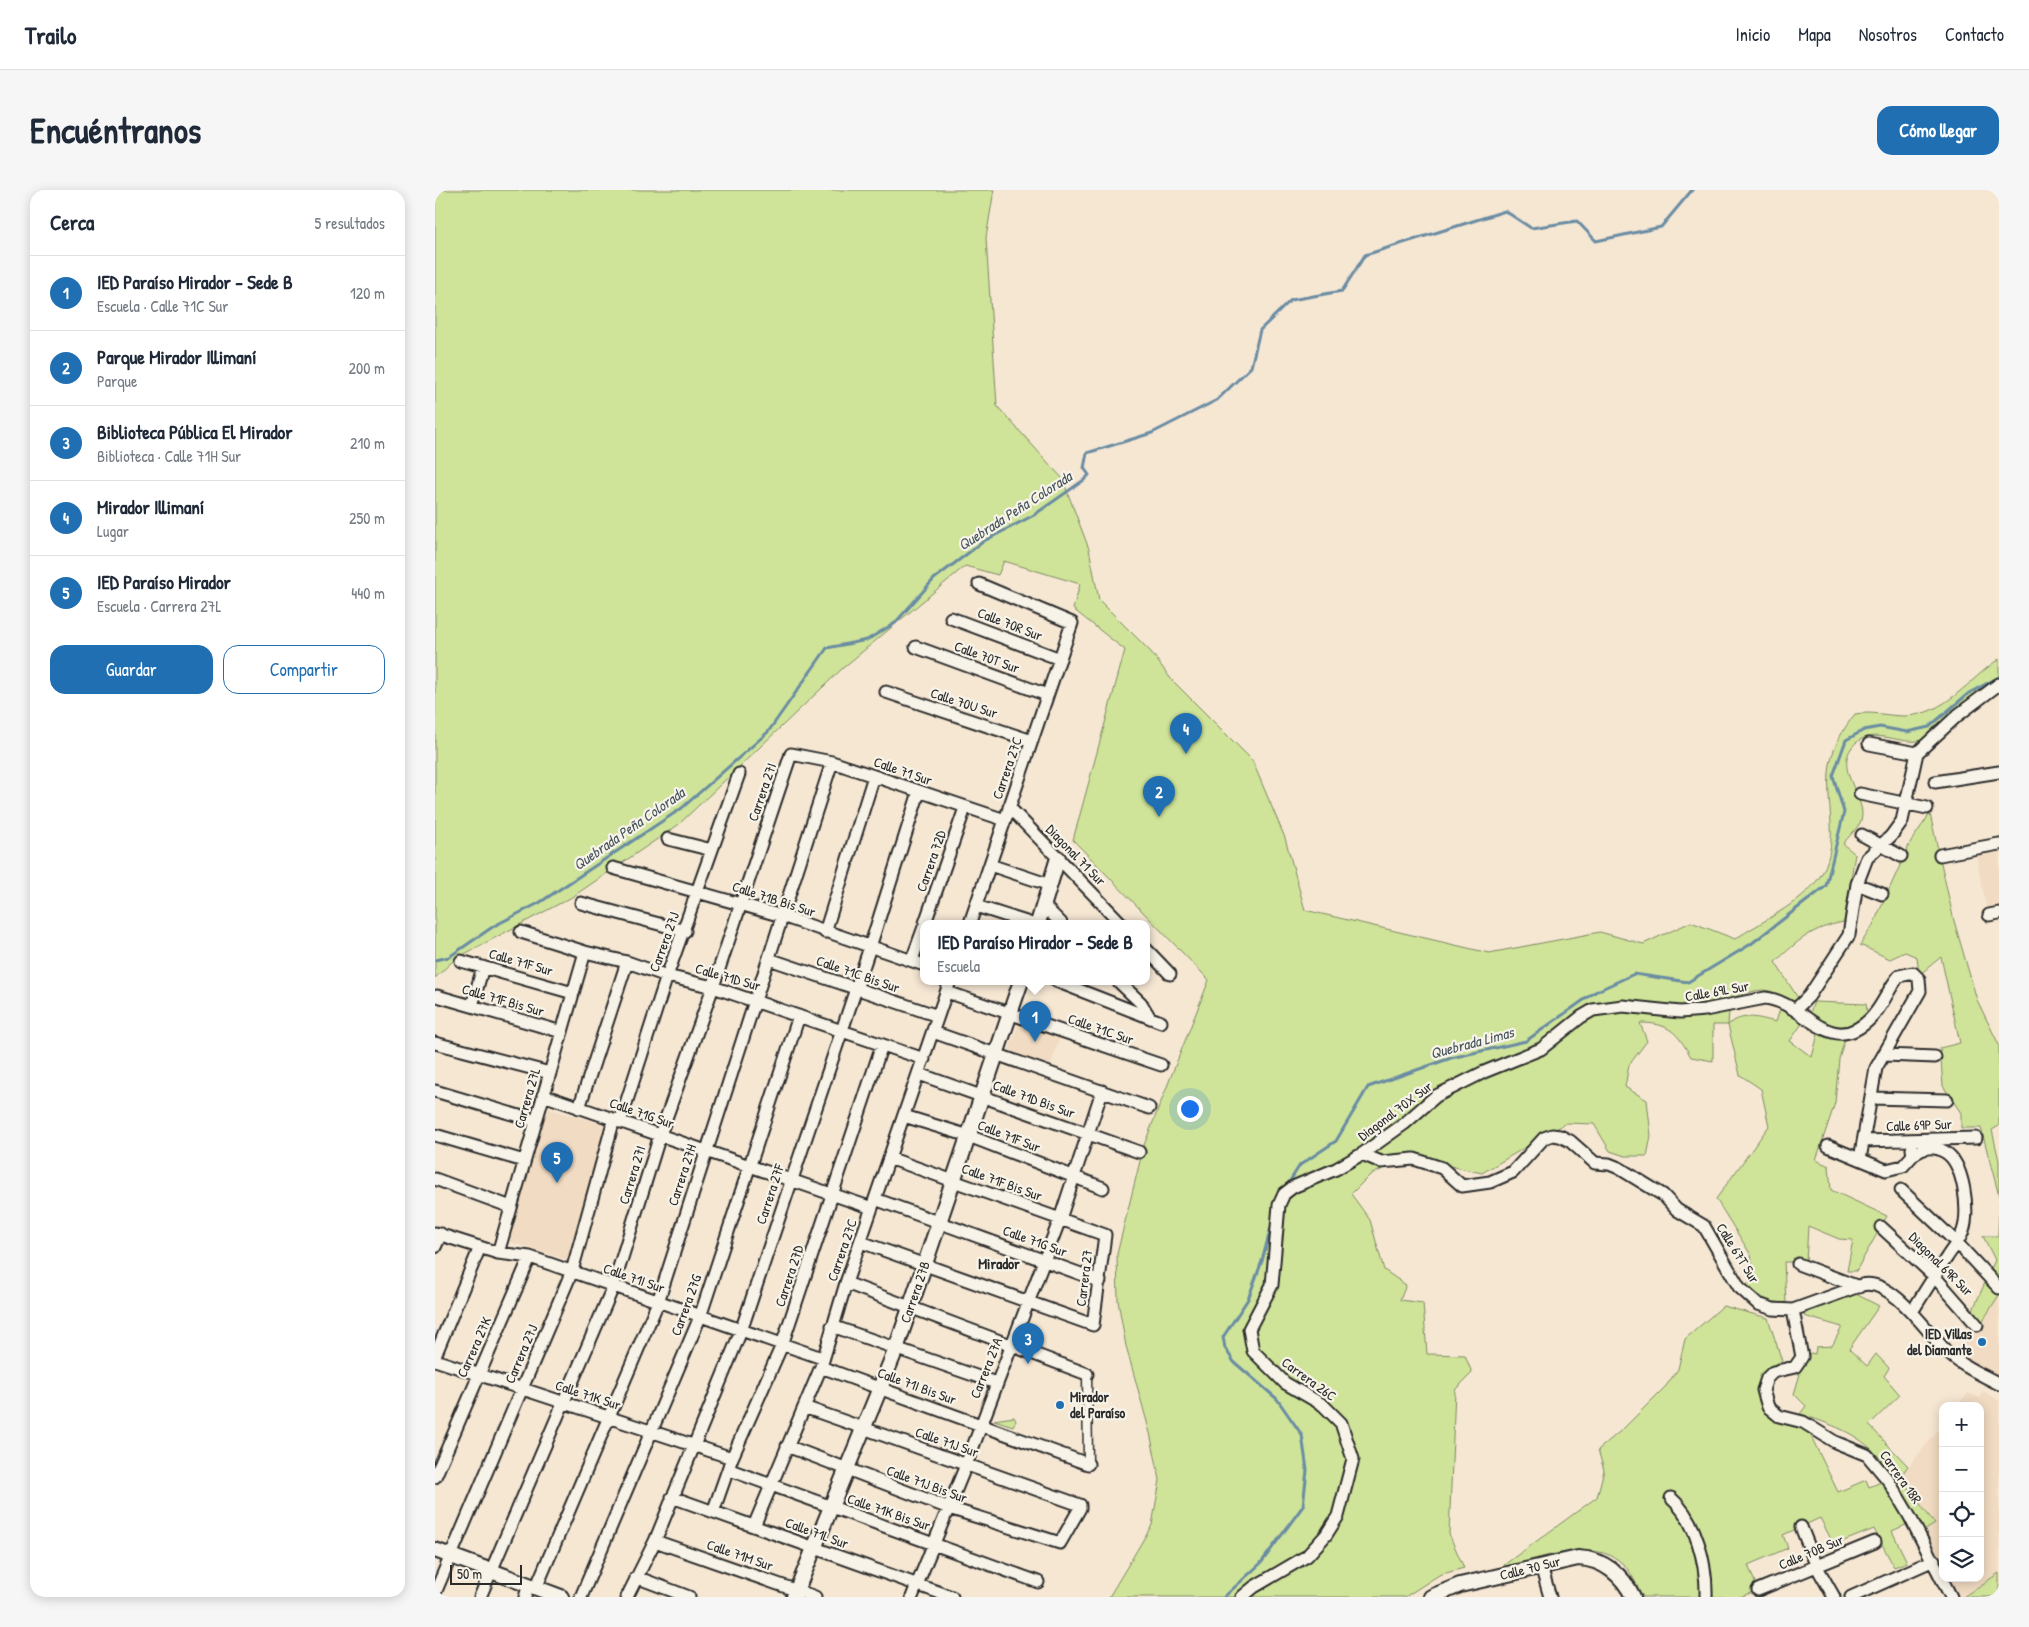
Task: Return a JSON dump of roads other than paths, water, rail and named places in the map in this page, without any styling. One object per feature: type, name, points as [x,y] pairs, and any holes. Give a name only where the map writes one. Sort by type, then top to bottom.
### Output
[{"type":"street","name":"Calle 70R Sur","points":[[979,584],[1072,623]]},
{"type":"street","name":"Calle 70R Sur","points":[[951,618],[1060,659]]},
{"type":"street","name":"Carrera 27C","points":[[971,920],[1072,623]]},
{"type":"street","name":"Calle 70T Sur","points":[[916,647],[1047,695]]},
{"type":"street","points":[[1796,1010],[1809,996],[1846,940],[1851,925],[1857,884],[1867,858],[1902,821],[1917,753],[1958,715],[1999,684]]},
{"type":"street","name":"Calle 70U Sur","points":[[887,692],[1032,741]]},
{"type":"street","points":[[1869,744],[1917,753]]},
{"type":"street","name":"Calle 71 Sur","points":[[791,754],[832,762],[1005,820]]},
{"type":"street","name":"Carrera 27I","points":[[481,1597],[613,1287],[660,1135],[713,987],[791,754]]},
{"type":"street","name":"Carrera 27H","points":[[530,1590],[658,1302],[705,1151],[832,762]]},
{"type":"street","points":[[1935,782],[1999,772]]},
{"type":"street","name":"Carrera 27J","points":[[435,1593],[571,1271],[617,1121],[739,774]]},
{"type":"street","points":[[825,932],[874,776]]},
{"type":"street","name":"Carrera 27F","points":[[627,1597],[655,1541],[741,1331],[870,947],[919,792]]},
{"type":"street","points":[[1860,794],[1927,808]]},
{"type":"street","name":"Diagonal 71 Sur","points":[[1009,807],[1118,920]]},
{"type":"street","name":"Carrera 72D","points":[[926,920],[965,808]]},
{"type":"street","points":[[1862,835],[1901,856]]},
{"type":"street","points":[[669,839],[712,850]]},
{"type":"street","points":[[1940,855],[1999,844]]},
{"type":"street","points":[[1039,920],[1059,858]]},
{"type":"street","points":[[990,865],[1050,885]]},
{"type":"street","name":"Calle 71B Bis Sur","points":[[613,868],[782,916],[920,963]]},
{"type":"street","points":[[1857,884],[1882,894]]},
{"type":"street","points":[[581,903],[685,930]]},
{"type":"street","points":[[976,906],[1020,920]]},
{"type":"street","points":[[1044,906],[1058,920]]},
{"type":"street","name":"Calle 71D Sur","points":[[521,932],[585,952],[627,962],[667,976],[713,987],[924,1059]]},
{"type":"street","name":"Carrera 72D","points":[[912,960],[920,937]]},
{"type":"street","name":"Carrera 27L","points":[[498,1253],[585,952]]},
{"type":"street","points":[[1150,953],[1170,974]]},
{"type":"street","name":"Calle 71C Bis Sur","points":[[769,959],[938,1016]]},
{"type":"street","name":"Calle 71F Sur","points":[[461,961],[573,993]]},
{"type":"street","points":[[579,1108],[627,962]]},
{"type":"street","points":[[472,1006],[483,967]]},
{"type":"street","name":"Calle 69L Sur","points":[[1610,1006],[1680,1012],[1705,1010],[1765,998],[1775,999],[1796,1010],[1823,1030],[1844,1032],[1860,1027],[1877,1012],[1899,976],[1913,973],[1920,981],[1919,993],[1885,1055]]},
{"type":"street","name":"Carrera 27C","points":[[754,1526],[822,1363],[846,1283],[949,985]]},
{"type":"street","name":"Carrera 27B","points":[[795,1594],[896,1349],[1020,985]]},
{"type":"street","points":[[1065,985],[1161,1022]]},
{"type":"street","points":[[1122,985],[1141,1003],[1150,1018]]},
{"type":"street","name":"Calle 71C Sur","points":[[947,992],[1161,1065]]},
{"type":"street","name":"Calle 71F Bis Sur","points":[[437,996],[562,1032]]},
{"type":"street","name":"Diagonal 70X Sur","points":[[1275,1232],[1279,1205],[1285,1194],[1293,1187],[1336,1169],[1362,1154],[1404,1124],[1436,1096],[1484,1072],[1541,1049],[1581,1017],[1593,1010],[1610,1006]]},
{"type":"street","name":"Carrera 27G","points":[[581,1597],[700,1317],[748,1166],[799,1016]]},
{"type":"street","points":[[933,1032],[1149,1108]]},
{"type":"street","points":[[435,1043],[550,1073]]},
{"type":"street","name":"Carrera 27D","points":[[713,1512],[731,1464],[782,1345],[882,1045]]},
{"type":"street","points":[[1860,1159],[1876,1068],[1885,1055],[1935,1057]]},
{"type":"street","name":"Calle 71D Bis Sur","points":[[919,1074],[1139,1152]]},
{"type":"street","points":[[435,1091],[536,1121]]},
{"type":"street","name":"Carrera 27A","points":[[912,1597],[966,1465],[995,1384],[1012,1345],[1060,1219],[1102,1092]]},
{"type":"street","name":"Calle 71G Sur","points":[[543,1095],[790,1181],[939,1222],[1100,1281]]},
{"type":"street","points":[[1871,1098],[1947,1100]]},
{"type":"street","name":"Calle 71F Sur","points":[[904,1116],[969,1136],[1103,1188]]},
{"type":"street","points":[[435,1135],[525,1161]]},
{"type":"street","name":"Calle 67T Sur","points":[[1362,1154],[1381,1162],[1415,1159],[1442,1168],[1462,1186],[1490,1182],[1513,1172],[1544,1138],[1552,1135],[1560,1136],[1570,1141],[1595,1163],[1609,1164],[1619,1168],[1663,1195],[1677,1210],[1703,1226],[1732,1277],[1748,1297],[1759,1304],[1773,1310],[1793,1310],[1859,1286]]},
{"type":"street","name":"Calle 69P Sur","points":[[1863,1141],[1976,1138]]},
{"type":"street","points":[[1909,1140],[1913,1155]]},
{"type":"street","points":[[1828,1146],[1881,1168],[1893,1170],[1903,1166],[1913,1155],[1923,1149],[1933,1148],[1947,1153],[1957,1166],[1963,1185],[1966,1219],[1962,1234],[1912,1312]]},
{"type":"street","name":"Calle 71F Bis Sur","points":[[889,1158],[1105,1235]]},
{"type":"street","points":[[435,1179],[511,1207]]},
{"type":"street","points":[[1901,1190],[1957,1242],[1999,1288]]},
{"type":"street","name":"Diagonal 69R Sur","points":[[1881,1227],[1934,1276],[1977,1325]]},
{"type":"street","name":"Carrera 26C","points":[[1242,1597],[1254,1587],[1307,1556],[1326,1535],[1338,1516],[1353,1459],[1341,1423],[1323,1405],[1274,1374],[1253,1351],[1249,1329],[1272,1285],[1275,1232]]},
{"type":"street","points":[[435,1247],[438,1233]]},
{"type":"street","name":"Calle 71I Sur","points":[[438,1233],[498,1253],[530,1257],[782,1345],[822,1363]]},
{"type":"street","name":"Carrera 27","points":[[1029,1301],[1093,1325],[1105,1235]]},
{"type":"street","points":[[861,1242],[1029,1301]]},
{"type":"street","points":[[435,1356],[479,1247]]},
{"type":"street","name":"Carrera 27K","points":[[435,1477],[530,1257]]},
{"type":"street","points":[[1798,1264],[1859,1286],[1869,1283],[1879,1286],[1912,1312],[1947,1352],[1999,1384]]},
{"type":"street","points":[[846,1283],[1087,1374],[1088,1464]]},
{"type":"street","name":"Carrera 18R","points":[[1793,1310],[1802,1357],[1795,1367],[1773,1372],[1767,1378],[1763,1390],[1768,1407],[1779,1416],[1803,1422],[1835,1442],[1867,1455],[1888,1480],[1934,1560],[1951,1597]]},
{"type":"street","points":[[832,1326],[995,1384]]},
{"type":"street","name":"Calle 71K Sur","points":[[435,1360],[693,1445],[731,1464]]},
{"type":"street","name":"Calle 71I Bis Sur","points":[[822,1363],[880,1388],[1088,1464]]},
{"type":"street","name":"Calle 71J Sur","points":[[804,1407],[1080,1505],[1060,1543]]},
{"type":"street","name":"Calle 71J Bis Sur","points":[[787,1446],[949,1508],[1060,1543]]},
{"type":"street","name":"Calle 71K Bis Sur","points":[[731,1464],[771,1485],[1038,1582]]},
{"type":"street","name":"Calle 71L Sur","points":[[672,1497],[952,1597]]},
{"type":"street","points":[[1671,1498],[1688,1517],[1695,1533],[1704,1571],[1706,1597]]},
{"type":"street","points":[[1801,1527],[1817,1567],[1834,1597]]},
{"type":"street","name":"Calle 71M Sur","points":[[655,1541],[795,1594],[815,1597]]},
{"type":"street","name":"Calle 70B Sur","points":[[1758,1590],[1875,1542]]},
{"type":"street","points":[[435,1550],[491,1571],[530,1590],[561,1597]]},
{"type":"street","name":"Calle 70 Sur","points":[[1431,1597],[1460,1585],[1578,1558],[1600,1562],[1626,1583],[1633,1597]]},
{"type":"street","points":[[1851,1597],[1934,1560]]},
{"type":"street","points":[[1541,1566],[1550,1597]]},
{"type":"street","points":[[636,1576],[689,1597]]},
{"type":"waterway","name":"Quebrada Peña Colorada","points":[[435,960],[449,957],[494,926],[539,903],[682,808],[768,732],[827,648],[867,640],[895,623],[934,579],[984,541],[1034,515],[1084,480],[1089,475],[1084,468],[1087,453],[1152,433],[1217,400],[1251,367],[1260,330],[1291,300],[1342,291],[1365,255],[1505,211],[1531,228],[1577,221],[1596,241],[1661,227],[1692,190]]},
{"type":"waterway","name":"Quebrada Limas","points":[[1286,1187],[1300,1165],[1336,1141],[1368,1087],[1451,1058],[1526,1041],[1595,992],[1634,974],[1688,982],[1751,944],[1826,886],[1844,812],[1833,776],[1846,740],[1864,730],[1880,727],[1907,732],[1929,727],[1969,693],[1999,677]]},
{"type":"waterway","name":"Quebrada Limas","points":[[1224,1597],[1261,1563],[1303,1506],[1307,1470],[1302,1435],[1277,1399],[1234,1362],[1225,1348],[1223,1337],[1248,1299],[1262,1261],[1273,1220]]},
{"type":"place","name":"Mirador Illimaní","points":[[1186,754]]},
{"type":"place","name":"Parque Mirador Illimaní","points":[[1159,817]]},
{"type":"place","name":"IED Paraíso Mirador - Sede B","points":[[1035,1042]]},
{"type":"place","name":"IED Paraíso Mirador","points":[[557,1183]]},
{"type":"place","name":"IED Villas del Diamante","points":[[1982,1342]]},
{"type":"place","name":"Biblioteca Pública El Mirador","points":[[1028,1364]]},
{"type":"place","name":"Mirador del Paraíso","points":[[1060,1405]]},
{"type":"district","name":"Mirador","points":[[999,1264]]}]
